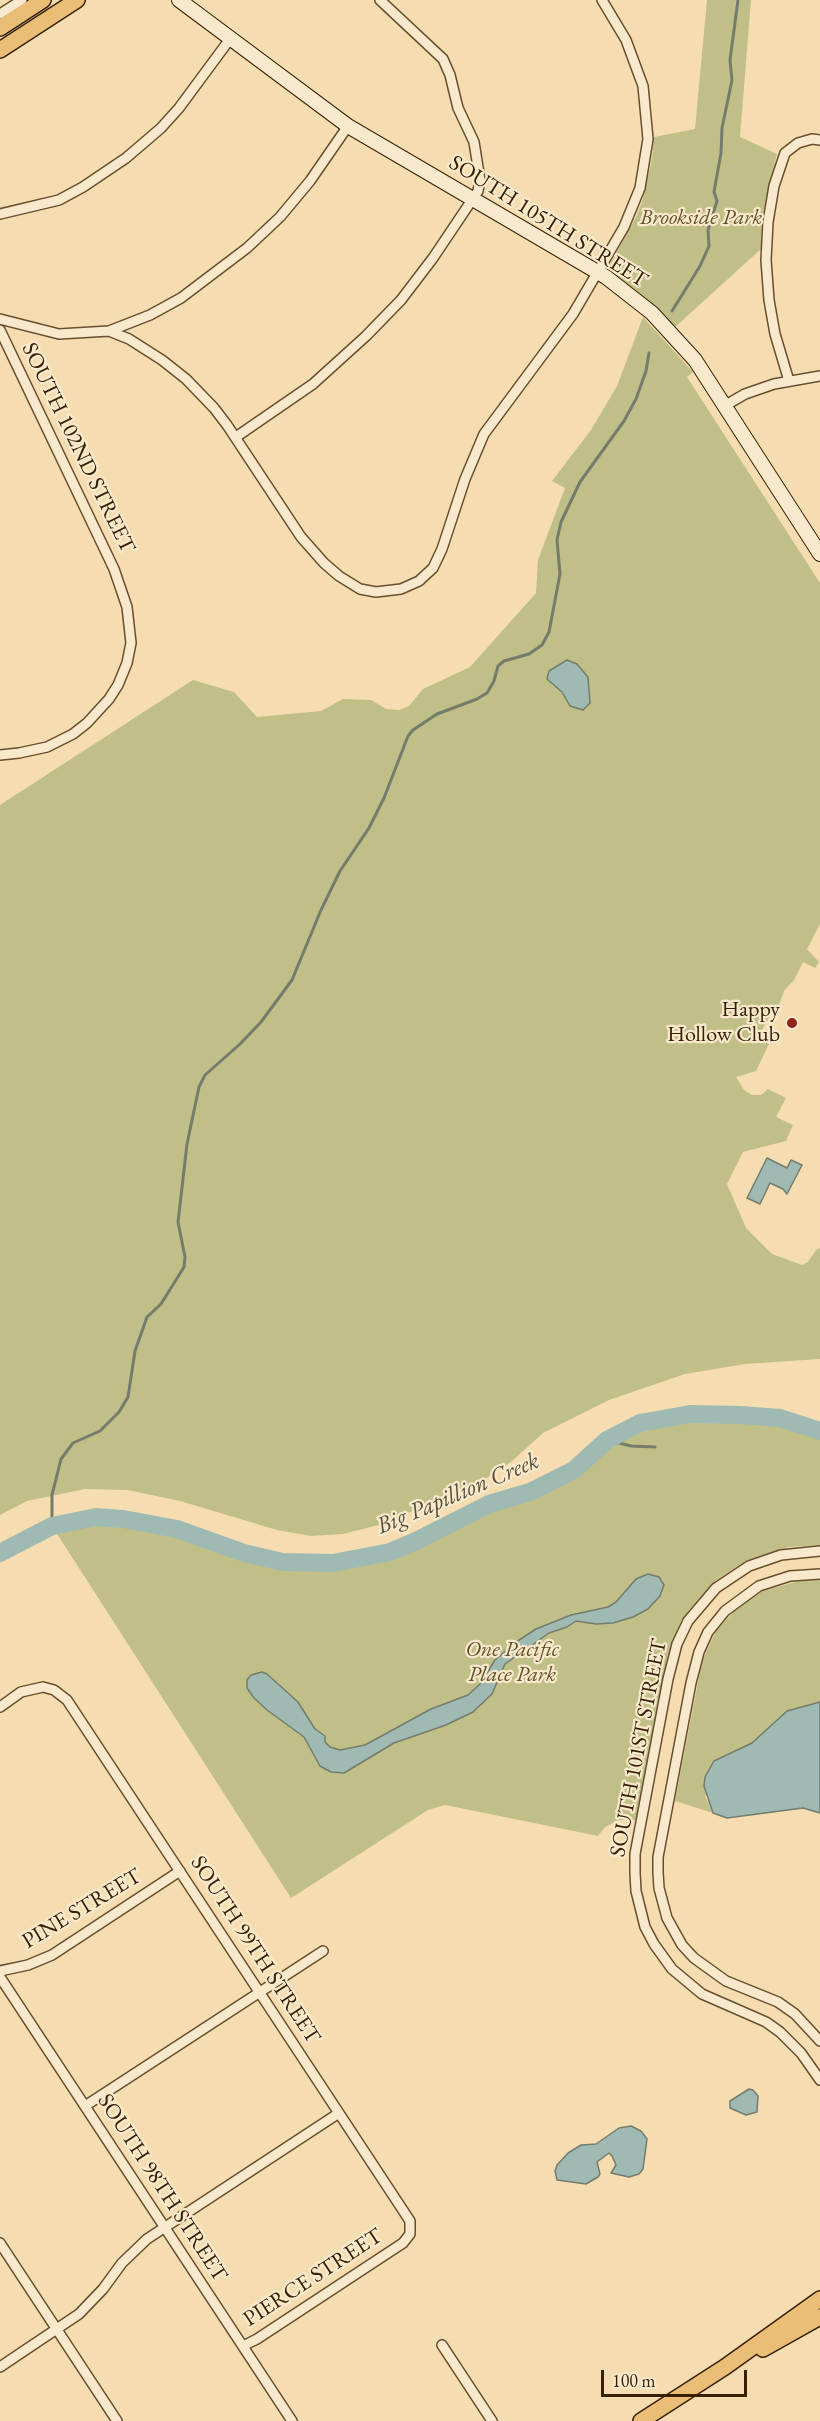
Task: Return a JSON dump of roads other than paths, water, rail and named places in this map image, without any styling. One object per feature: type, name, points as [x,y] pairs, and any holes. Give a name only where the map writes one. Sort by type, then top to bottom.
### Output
[{"type":"main road","points":[[0,28],[43,0]]},
{"type":"main road","points":[[0,50],[77,0]]},
{"type":"main road","points":[[641,2421],[725,2367],[820,2299]]},
{"type":"main road","points":[[725,2367],[792,2334],[820,2317]]},
{"type":"street","points":[[0,14],[22,0]]},
{"type":"street","name":"SOUTH 105TH STREET","points":[[179,0],[348,126],[599,272],[636,299],[665,325],[695,360],[820,554]]},
{"type":"street","points":[[236,437],[313,384],[366,336],[407,292],[478,191],[480,180],[476,149],[458,108],[446,67],[440,55],[380,0]]},
{"type":"street","points":[[109,331],[129,339],[178,373],[214,408],[310,548],[339,576],[360,589],[392,591],[408,587],[424,577],[433,568],[442,549],[465,479],[484,434],[567,322],[599,272],[635,203],[648,139],[646,103],[639,71],[626,40],[602,0]]},
{"type":"street","points":[[0,214],[59,200],[126,158],[149,139],[179,108],[230,39]]},
{"type":"street","points":[[0,319],[59,334],[109,331],[150,315],[181,298],[247,248],[280,217],[310,182],[348,126]]},
{"type":"street","points":[[789,381],[775,334],[769,300],[766,260],[768,222],[774,186],[785,153],[798,143],[812,139],[820,140]]},
{"type":"street","name":"SOUTH 102ND STREET","points":[[0,330],[120,584],[130,620],[131,643],[123,674],[109,699],[87,723],[62,741],[34,751],[0,755]]},
{"type":"street","points":[[726,405],[759,388],[820,376]]},
{"type":"street","name":"SOUTH 101ST STREET","points":[[820,1551],[774,1556],[735,1574],[700,1604],[683,1630],[673,1657],[635,1854],[636,1891],[645,1927],[654,1944],[677,1974],[702,1994],[766,2022],[780,2032],[801,2054],[820,2080]]},
{"type":"street","name":"SOUTH 101ST STREET","points":[[820,1574],[780,1579],[747,1593],[725,1611],[711,1628],[695,1663],[658,1857],[659,1888],[664,1911],[674,1932],[694,1958],[726,1981],[778,2002],[795,2014],[820,2041]]},
{"type":"street","name":"SOUTH 99TH STREET","points":[[0,1707],[21,1692],[32,1688],[47,1687],[67,1700],[410,2221],[410,2234],[403,2243]]},
{"type":"street","name":"PINE STREET","points":[[0,1971],[28,1965],[52,1955],[180,1871]]},
{"type":"street","points":[[85,2106],[323,1951]]},
{"type":"street","name":"SOUTH 98TH STREET","points":[[0,1977],[292,2421]]},
{"type":"street","points":[[0,2367],[57,2330],[92,2302],[135,2249],[339,2113]]},
{"type":"street","points":[[0,2243],[117,2421]]},
{"type":"street","name":"PIERCE STREET","points":[[243,2346],[403,2243]]},
{"type":"street","points":[[442,2345],[492,2421]]},
{"type":"water","points":[[567,660],[577,664],[588,677],[590,703],[583,710],[570,706],[562,692],[547,679],[549,671]]},
{"type":"water","points":[[767,1158],[787,1168],[791,1160],[802,1165],[787,1194],[783,1189],[770,1183],[760,1204],[747,1198]]},
{"type":"water","points":[[648,1574],[659,1577],[664,1585],[660,1596],[648,1609],[633,1617],[613,1623],[596,1624],[576,1621],[567,1627],[549,1633],[505,1664],[492,1694],[473,1712],[446,1725],[394,1743],[344,1773],[331,1772],[320,1766],[304,1737],[267,1710],[247,1688],[247,1680],[251,1675],[262,1672],[267,1674],[298,1702],[315,1729],[325,1736],[325,1742],[330,1747],[340,1750],[365,1745],[431,1709],[468,1695],[480,1684],[495,1660],[536,1629],[571,1615],[608,1607],[616,1602],[636,1579]]},
{"type":"water","points":[[820,1702],[820,1813],[803,1808],[727,1818],[713,1813],[704,1786],[705,1777],[714,1761],[752,1743],[787,1711]]},
{"type":"water","points":[[749,2089],[758,2096],[757,2112],[746,2115],[730,2108],[730,2101]]},
{"type":"water","points":[[631,2126],[641,2131],[647,2139],[643,2169],[639,2174],[629,2177],[611,2173],[616,2165],[609,2153],[597,2162],[600,2174],[598,2177],[586,2184],[557,2180],[555,2171],[557,2165],[568,2153],[581,2145],[596,2144],[619,2128]]},
{"type":"waterway","points":[[672,311],[700,266],[709,246],[708,230],[717,201],[714,192],[721,153],[722,128],[732,80],[730,60],[738,0]]},
{"type":"waterway","points":[[52,1526],[52,1495],[61,1459],[73,1443],[100,1431],[119,1412],[128,1397],[135,1351],[147,1317],[161,1304],[184,1267],[185,1257],[178,1222],[187,1144],[199,1087],[205,1075],[261,1022],[292,980],[340,871],[369,828],[384,798],[408,736],[437,714],[487,693],[494,681],[498,666],[504,661],[529,654],[542,645],[549,632],[560,574],[557,540],[561,522],[580,482],[624,421],[636,399],[646,371],[649,353]]},
{"type":"waterway","name":"Big Papillion Creek","points":[[0,1553],[52,1526],[96,1517],[123,1519],[177,1529],[244,1553],[283,1562],[333,1563],[390,1552],[489,1504],[530,1492],[574,1470],[607,1440],[640,1423],[690,1414],[740,1415],[780,1418],[820,1431]]},
{"type":"waterway","points":[[607,1440],[631,1446],[655,1447]]},
{"type":"place","name":"Happy Hollow Club","points":[[792,1023]]},
{"type":"park label","name":"Brookside Park","points":[[701,218]]},
{"type":"park label","name":"One Pacific Place Park","points":[[512,1662]]}]
